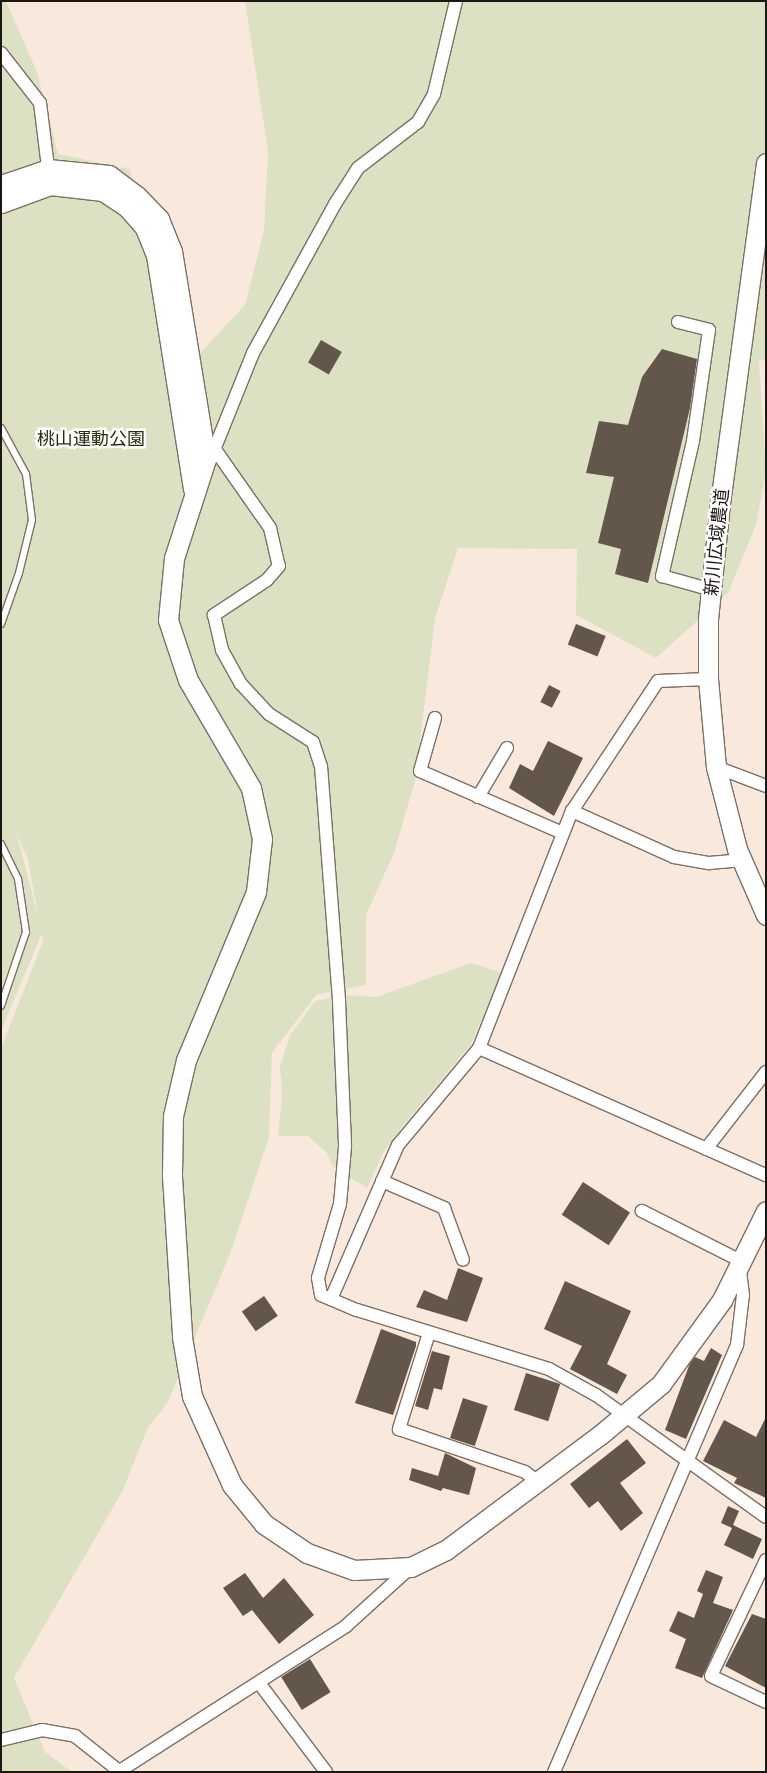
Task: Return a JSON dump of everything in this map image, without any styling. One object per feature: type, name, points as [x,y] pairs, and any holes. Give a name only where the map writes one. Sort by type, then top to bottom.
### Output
[{"type":"street","points":[[411,1567],[354,1570],[307,1553],[264,1524],[232,1485],[192,1396],[182,1337],[172,1176],[173,1116],[186,1060],[256,892],[262,839],[251,788],[188,680],[168,620],[174,558],[193,496],[254,354],[335,204],[358,168],[418,122],[434,94],[456,1]]},
{"type":"street","points":[[1,53],[40,103],[49,177]]},
{"type":"street","name":"新川広域農道","points":[[766,163],[734,380],[712,590],[708,679],[716,767],[741,860],[766,915]]},
{"type":"street","points":[[1,185],[49,177],[103,190],[126,208],[145,228],[156,255],[193,496]]},
{"type":"street","points":[[1,203],[49,177]]},
{"type":"street","points":[[678,322],[709,330],[693,441],[662,576],[712,590]]},
{"type":"street","points":[[214,448],[270,528],[279,566],[267,580],[214,615],[222,650],[241,684],[269,714],[313,742],[321,766],[336,951],[345,1147],[340,1204],[318,1278],[322,1295],[331,1300],[429,1333],[549,1369],[625,1416],[766,1517]]},
{"type":"street","points":[[331,1300],[398,1145],[479,1048],[560,832],[572,811],[658,681],[708,679]]},
{"type":"street","points":[[435,718],[420,771],[560,832]]},
{"type":"street","points":[[478,796],[508,748]]},
{"type":"street","points":[[716,767],[766,786]]},
{"type":"street","points":[[572,811],[674,857],[710,863],[741,860]]},
{"type":"street","points":[[479,1048],[766,1176]]},
{"type":"street","points":[[706,1149],[766,1072]]},
{"type":"street","points":[[382,1180],[444,1208],[463,1260]]},
{"type":"street","points":[[642,1211],[739,1260]]},
{"type":"street","points":[[1,1740],[42,1730],[74,1736],[119,1772],[346,1626],[411,1567],[446,1550],[625,1416],[661,1384],[695,1340],[722,1300],[739,1260],[766,1211]]},
{"type":"street","points":[[554,1772],[737,1345],[743,1295],[739,1260]]},
{"type":"street","points":[[429,1333],[399,1429],[525,1472],[537,1481]]},
{"type":"street","points":[[766,1560],[711,1676],[766,1702]]},
{"type":"street","points":[[259,1683],[326,1772]]},
{"type":"lane","points":[[1,428],[26,474],[32,520],[19,573],[1,624]]},
{"type":"lane","points":[[1,844],[18,879],[26,932],[1,1006]]},
{"type":"green space","name":"桃山運動公園","points":[[1,1],[6,1],[37,72],[58,154],[130,169],[172,383],[245,305],[264,231],[268,151],[245,1],[766,1],[766,360],[759,361],[766,472],[756,525],[728,593],[656,658],[576,615],[577,549],[458,548],[435,618],[415,781],[394,853],[366,915],[366,985],[316,995],[272,1053],[269,1137],[230,1254],[167,1404],[148,1427],[122,1492],[14,1678],[45,1752],[72,1772],[1,1772],[1,1049],[43,941],[42,933],[1,1031]],"holes":[[[17,834],[28,860],[39,920]]]},
{"type":"green space","points":[[471,963],[502,973],[471,1044],[385,1150],[367,1188],[332,1166],[327,1153],[308,1136],[278,1136],[282,1097],[280,1066],[290,1035],[315,1001],[347,995],[376,997]]},
{"type":"building","points":[[321,340],[342,352],[329,375],[308,363]]},
{"type":"building","points":[[662,349],[697,359],[690,408],[648,583],[615,574],[621,549],[598,543],[614,477],[586,473],[599,421],[628,425],[642,377]]},
{"type":"building","points":[[576,624],[606,636],[597,656],[568,644]]},
{"type":"building","points":[[549,685],[561,691],[552,708],[540,702]]},
{"type":"building","points":[[548,741],[583,758],[554,816],[509,788],[520,764],[533,771]]},
{"type":"building","points":[[583,1182],[630,1212],[609,1245],[562,1215]]},
{"type":"building","points":[[458,1268],[483,1278],[467,1322],[416,1307],[424,1290],[447,1300]]},
{"type":"building","points":[[565,1281],[631,1311],[607,1364],[627,1375],[617,1394],[570,1369],[582,1346],[544,1329]]},
{"type":"building","points":[[264,1296],[278,1316],[256,1331],[242,1311]]},
{"type":"building","points":[[381,1329],[416,1342],[393,1415],[355,1403]]},
{"type":"building","points":[[711,1348],[722,1355],[686,1439],[665,1430],[690,1363],[695,1357],[704,1361]]},
{"type":"building","points":[[432,1351],[450,1356],[442,1390],[434,1388],[428,1410],[415,1406]]},
{"type":"building","points":[[526,1373],[560,1384],[548,1421],[514,1410]]},
{"type":"building","points":[[463,1398],[488,1406],[475,1446],[450,1438]]},
{"type":"building","points":[[766,1417],[766,1498],[734,1483],[737,1478],[703,1461],[724,1420],[756,1437]]},
{"type":"building","points":[[627,1439],[646,1463],[620,1483],[643,1513],[621,1531],[598,1501],[589,1508],[570,1484]]},
{"type":"building","points":[[445,1453],[476,1468],[469,1495],[443,1488],[441,1491],[409,1480],[412,1468],[438,1476]]},
{"type":"building","points":[[728,1506],[739,1511],[733,1525],[762,1539],[753,1559],[724,1545],[732,1528],[721,1523]]},
{"type":"building","points":[[706,1570],[723,1577],[713,1603],[733,1610],[702,1678],[675,1668],[686,1639],[669,1631],[678,1611],[694,1618],[703,1594],[697,1591]]},
{"type":"building","points":[[245,1573],[263,1598],[284,1578],[314,1615],[279,1644],[252,1610],[243,1616],[223,1588]]},
{"type":"building","points":[[752,1614],[766,1619],[766,1688],[725,1666]]},
{"type":"building","points":[[310,1659],[331,1692],[302,1710],[281,1677]]}]
